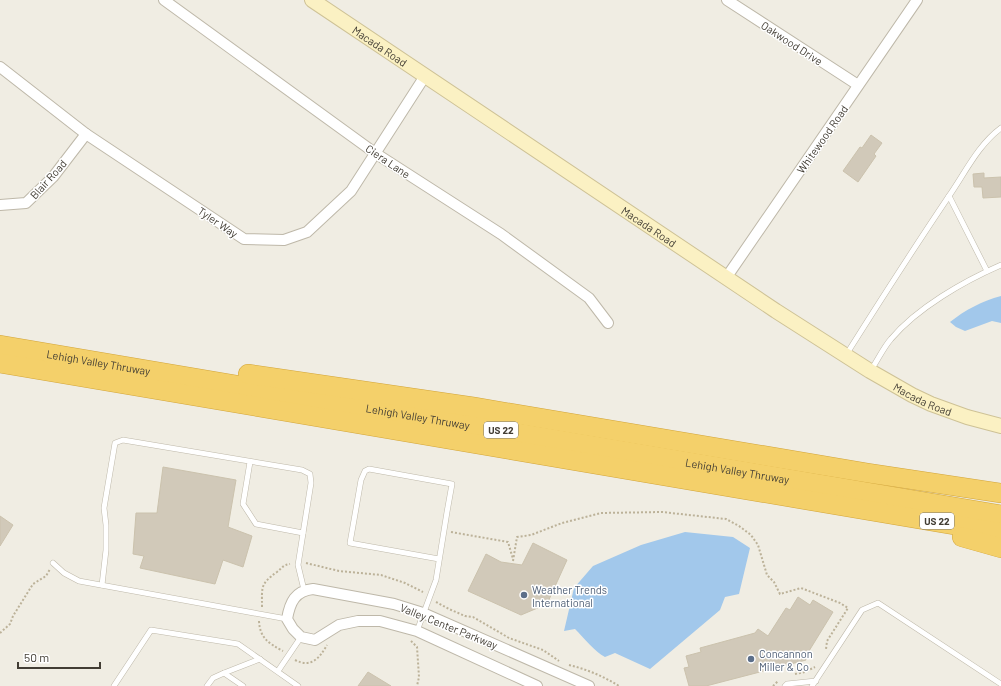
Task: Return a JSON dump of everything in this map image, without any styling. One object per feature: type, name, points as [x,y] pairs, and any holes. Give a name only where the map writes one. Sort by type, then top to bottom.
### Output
[{"type":"highway","points":[[0,345],[240,373],[474,407],[868,473],[1001,492]]},
{"type":"highway","name":"Lehigh Valley Thruway","points":[[0,345],[1001,515]]},
{"type":"highway","name":"Lehigh Valley Thruway","points":[[0,363],[1001,533]]},
{"type":"highway","points":[[769,457],[1001,480]]},
{"type":"highway","points":[[872,510],[1001,548]]},
{"type":"street","name":"Ciera Lane","points":[[164,0],[375,153],[501,234],[589,298],[608,323]]},
{"type":"street","name":"Macada Road","points":[[312,0],[726,278],[893,385],[931,404],[967,417],[1001,426]]},
{"type":"street","name":"Oakwood Drive","points":[[726,0],[858,85]]},
{"type":"street","name":"Whitewood Road","points":[[726,278],[917,0]]},
{"type":"street","name":"Tyler Way","points":[[0,67],[86,134],[244,239],[284,240],[307,232],[351,191],[425,76]]},
{"type":"street","name":"Blair Road","points":[[0,205],[26,203],[53,177],[86,134]]},
{"type":"street","name":"Valley Center Parkway","points":[[304,590],[313,589],[394,604],[423,613],[589,686]]},
{"type":"street","points":[[301,637],[293,629],[287,619],[293,600],[304,590]]},
{"type":"street","name":"Valley Center Parkway","points":[[301,637],[315,640],[340,625],[358,621],[380,621],[417,631],[537,686]]},
{"type":"lane","points":[[846,355],[920,238],[976,155],[1001,128]]},
{"type":"lane","points":[[949,196],[987,272]]},
{"type":"lane","points":[[871,371],[891,340],[905,324],[925,308],[987,272],[1001,266]]},
{"type":"lane","points":[[102,585],[106,550],[106,524],[104,508],[115,443],[123,440],[302,470],[310,474],[311,483],[298,565],[304,590]]},
{"type":"lane","points":[[250,462],[243,504],[256,524],[303,533]]},
{"type":"lane","points":[[417,631],[436,580],[452,484],[370,469],[365,471],[361,480],[350,544],[439,559]]},
{"type":"lane","points":[[53,563],[64,573],[79,581],[287,619]]},
{"type":"lane","points":[[812,686],[862,610],[878,603],[1001,684]]},
{"type":"lane","points":[[114,686],[151,630],[238,644],[298,686]]},
{"type":"lane","points":[[278,671],[301,637]]},
{"type":"lane","points":[[207,686],[213,678],[260,658]]},
{"type":"lane","points":[[224,673],[243,686]]},
{"type":"lane","points":[[785,686],[787,684],[816,681]]},
{"type":"path","points":[[444,531],[508,542],[513,561],[517,537],[530,535],[562,523],[601,513],[662,512],[726,519],[752,535],[758,545],[767,575],[774,582],[780,594],[801,588],[840,603],[848,608],[827,641],[825,652]]},
{"type":"path","points":[[0,633],[10,624],[13,616],[33,584],[46,576],[53,563]]},
{"type":"path","points":[[794,675],[815,667],[819,662]]},
{"type":"path","points":[[773,686],[779,680]]},
{"type":"water","points":[[1001,296],[1001,323],[992,321],[965,331],[956,327],[950,322],[974,306]]},
{"type":"water","points":[[685,532],[733,537],[750,548],[739,594],[725,597],[720,610],[650,669],[615,653],[605,657],[593,648],[575,629],[564,631],[574,588],[593,566],[641,545]]},
{"type":"building","points":[[871,135],[882,143],[874,154],[876,156],[858,182],[843,171],[860,147],[862,148]]},
{"type":"building","points":[[984,173],[984,178],[1001,177],[1001,197],[983,198],[982,187],[974,187],[973,174]]},
{"type":"building","points":[[163,467],[236,480],[228,527],[252,536],[243,567],[223,560],[215,584],[140,568],[144,556],[133,554],[136,513],[157,513]]},
{"type":"building","points":[[0,516],[13,525],[0,546]]},
{"type":"building","points":[[533,543],[567,560],[547,604],[521,615],[468,591],[486,554],[501,562],[522,565]]},
{"type":"building","points":[[798,597],[810,605],[813,600],[833,612],[809,651],[810,655],[805,656],[806,660],[706,686],[689,686],[684,668],[689,667],[686,656],[701,652],[700,648],[755,633],[758,629],[768,636],[786,608],[790,610]]},
{"type":"building","points":[[368,672],[391,686],[358,686]]},
{"type":"place","name":"Weather Trends International","points":[[524,595]]},
{"type":"place","name":"Concannon Miller & Co","points":[[751,659]]}]
